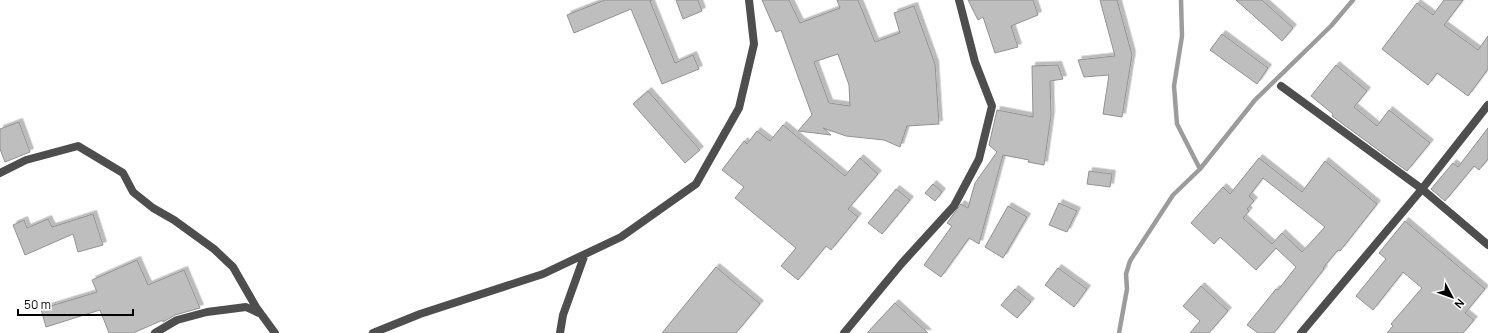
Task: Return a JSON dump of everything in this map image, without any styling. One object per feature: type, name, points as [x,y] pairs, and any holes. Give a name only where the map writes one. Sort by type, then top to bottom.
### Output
[{"type":"street","points":[[373,333],[420,314],[542,274],[621,237],[696,184],[739,108],[754,44],[749,0]]},
{"type":"street","points":[[844,333],[902,263],[954,206],[978,159],[992,106],[975,62],[959,0]]},
{"type":"street","points":[[1281,86],[1422,189],[1488,245]]},
{"type":"street","points":[[1301,333],[1422,189],[1488,105]]},
{"type":"street","points":[[0,173],[26,160],[78,146],[98,157],[123,172],[133,192],[153,208],[174,220],[214,249],[233,267],[275,333]]},
{"type":"street","points":[[560,333],[563,315],[585,254]]},
{"type":"street","points":[[155,333],[177,320],[207,312],[246,307],[262,314]]},
{"type":"building","points":[[605,0],[652,0],[650,1],[675,63],[693,55],[699,69],[662,84],[631,9],[574,33],[567,15]]},
{"type":"building","points":[[676,0],[698,0],[702,11],[683,19]]},
{"type":"building","points":[[762,0],[789,0],[800,23],[840,8],[837,0],[858,0],[875,42],[900,33],[894,13],[914,6],[935,64],[939,124],[907,126],[900,147],[884,140],[846,136],[823,128],[831,135],[798,131],[812,115],[781,30],[776,32]],"holes":[[[838,54],[849,85],[850,106],[829,103],[814,62]]]},
{"type":"building","points":[[968,0],[1033,0],[1038,15],[1011,26],[1018,47],[995,53],[983,17],[978,20]]},
{"type":"building","points":[[1100,0],[1117,0],[1132,55],[1122,117],[1103,114],[1109,75],[1084,77],[1078,60],[1115,56]]},
{"type":"building","points":[[1236,0],[1262,0],[1293,28],[1282,41]]},
{"type":"building","points":[[1444,0],[1463,0],[1444,25],[1478,50],[1488,36],[1488,69],[1468,96],[1437,73],[1428,85],[1382,49],[1417,3],[1433,15]]},
{"type":"building","points":[[1222,34],[1268,68],[1257,84],[1210,50]]},
{"type":"building","points":[[1058,65],[1063,79],[1050,81],[1051,115],[1044,165],[1028,162],[1029,160],[1003,155],[979,244],[969,238],[941,277],[924,265],[952,226],[947,223],[961,204],[968,208],[975,183],[997,152],[989,145],[997,110],[1033,117],[1032,66]]},
{"type":"building","points":[[1336,65],[1367,91],[1354,107],[1377,126],[1389,110],[1430,143],[1407,171],[1332,116],[1333,114],[1311,96]]},
{"type":"building","points":[[648,91],[700,150],[685,163],[633,104]]},
{"type":"building","points":[[19,122],[30,152],[5,162],[0,149],[0,129]]},
{"type":"building","points":[[783,125],[845,176],[860,158],[878,174],[848,209],[858,217],[831,250],[826,246],[798,280],[781,266],[796,248],[735,198],[744,187],[722,170],[744,141],[747,144],[757,131],[770,141]]},
{"type":"building","points":[[1488,128],[1488,159],[1479,170],[1474,166],[1445,201],[1431,189],[1453,163],[1458,167]]},
{"type":"building","points":[[1259,158],[1302,192],[1325,161],[1377,204],[1340,251],[1338,250],[1323,268],[1324,269],[1274,333],[1258,333],[1247,325],[1296,267],[1276,248],[1256,270],[1220,237],[1214,244],[1191,223],[1223,187],[1230,194]],"holes":[[[1263,178],[1325,227],[1302,252],[1282,233],[1272,244],[1243,218],[1249,211],[1247,209],[1254,201],[1249,196]]]},
{"type":"building","points":[[1089,171],[1112,174],[1110,187],[1087,184]]},
{"type":"building","points":[[933,184],[942,192],[935,201],[925,193]]},
{"type":"building","points":[[896,189],[910,200],[882,234],[868,223]]},
{"type":"building","points":[[1059,203],[1077,211],[1067,232],[1049,225]]},
{"type":"building","points":[[1008,206],[1027,217],[1003,258],[985,247]]},
{"type":"building","points":[[93,214],[103,245],[78,252],[73,234],[25,255],[13,225],[24,220],[27,228],[48,219],[52,227]]},
{"type":"building","points":[[1405,221],[1485,289],[1465,313],[1474,320],[1463,333],[1387,333],[1393,326],[1391,324],[1422,288],[1403,272],[1373,310],[1356,296],[1386,259],[1379,253]]},
{"type":"building","points":[[137,260],[148,285],[184,270],[200,308],[175,315],[163,322],[163,320],[133,333],[109,333],[100,310],[46,327],[41,309],[97,292],[92,280]]},
{"type":"building","points":[[716,267],[760,304],[736,333],[662,333]]},
{"type":"building","points":[[1058,268],[1087,289],[1074,307],[1045,285]]},
{"type":"building","points":[[1201,286],[1228,311],[1209,333],[1190,333],[1200,321],[1183,306]]},
{"type":"building","points":[[1015,289],[1031,302],[1017,318],[1001,305]]},
{"type":"building","points":[[895,303],[928,333],[867,333]]},
{"type":"waterway","points":[[1119,333],[1127,289],[1126,274],[1130,261],[1173,195],[1200,169],[1177,124],[1174,86],[1182,36],[1181,0]]},
{"type":"waterway","points":[[1200,169],[1255,100],[1331,26],[1353,0]]}]
